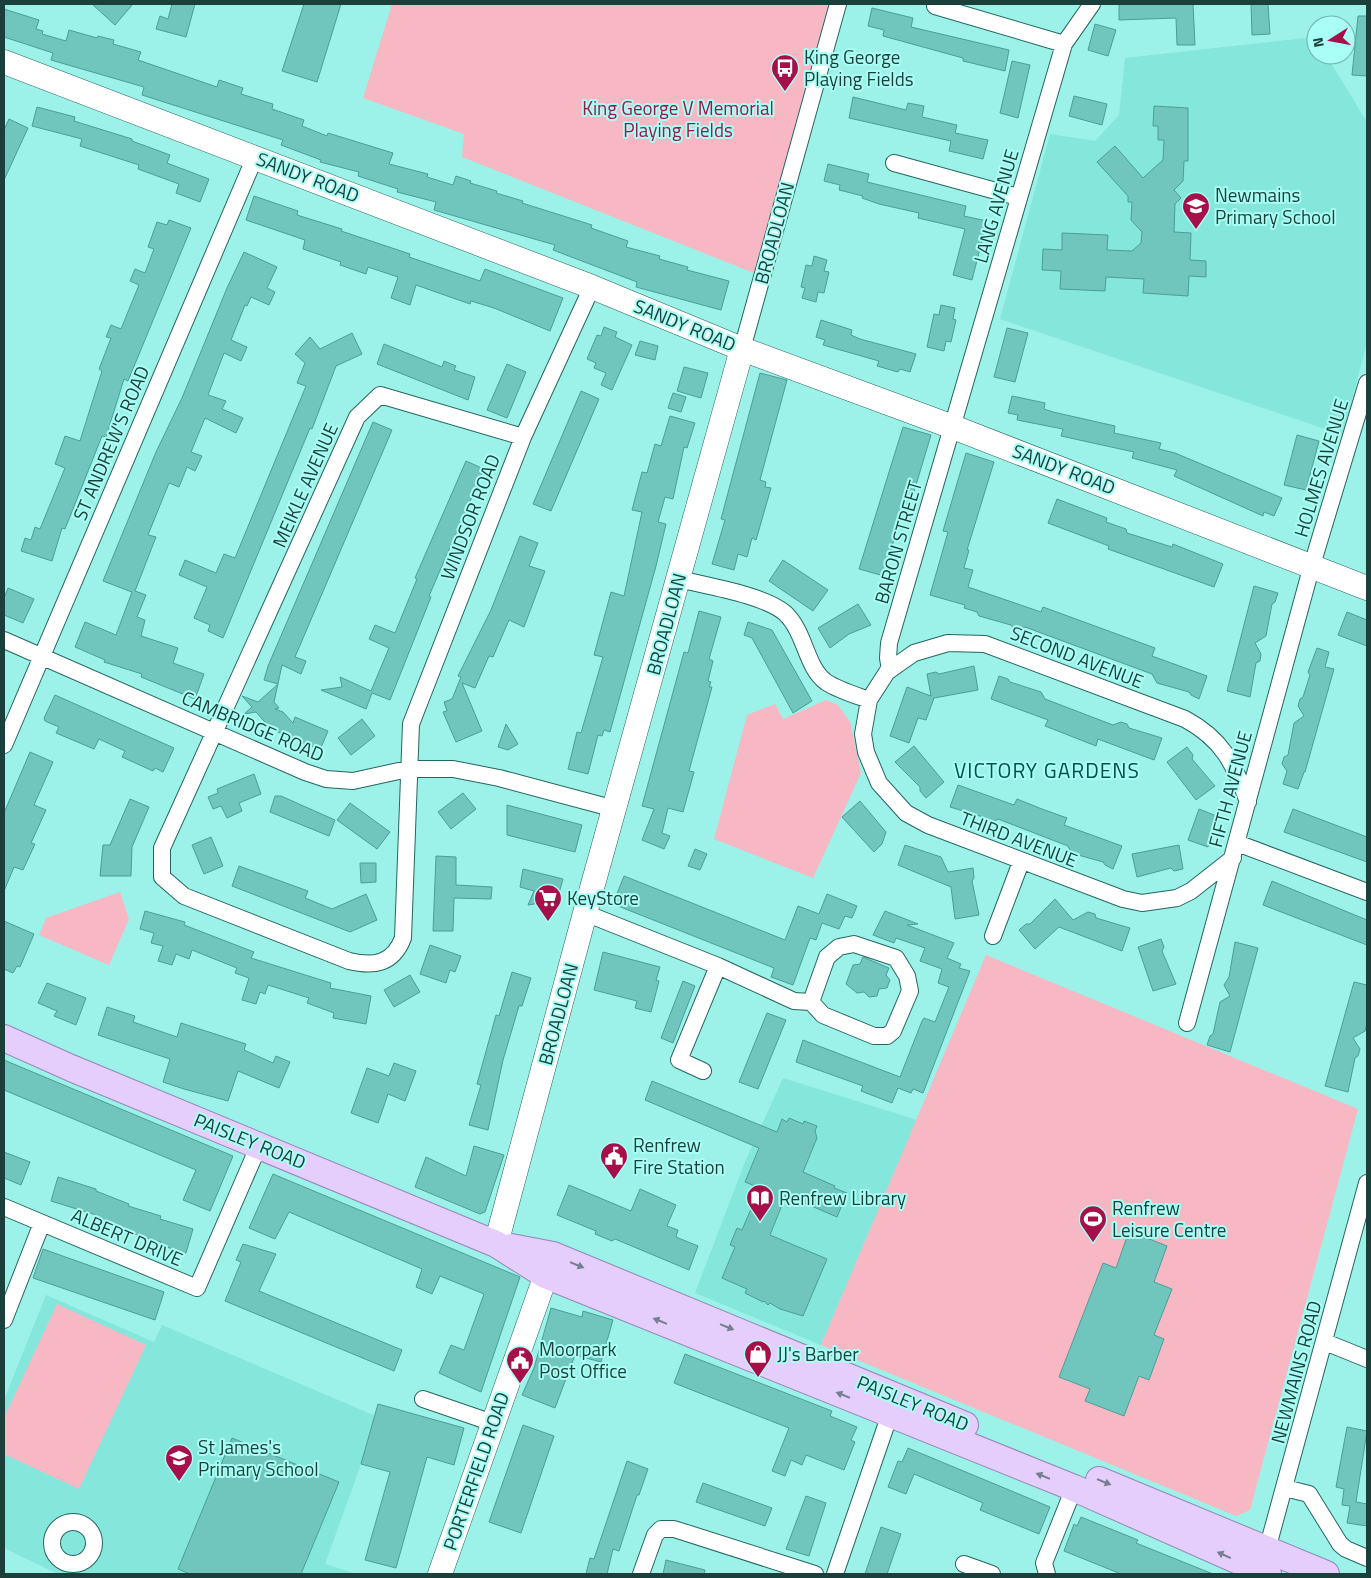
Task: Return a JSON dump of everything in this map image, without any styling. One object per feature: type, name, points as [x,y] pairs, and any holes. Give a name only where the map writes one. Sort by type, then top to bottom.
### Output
[{"type":"main road","name":"SANDY ROAD","points":[[4,62],[592,287],[742,349],[1312,564],[1367,588]]},
{"type":"main road","name":"BROADLOAN","points":[[496,1244],[585,914],[742,349]]},
{"type":"main road","name":"PAISLEY ROAD","points":[[4,1038],[496,1244],[881,1390],[1265,1565]]},
{"type":"main road","name":"PAISLEY ROAD","points":[[549,1265],[890,1414],[1265,1565],[1326,1574]]},
{"type":"main road","name":"PORTERFIELD ROAD","points":[[440,1574],[549,1265]]},
{"type":"street","name":"BROADLOAN","points":[[742,349],[838,4]]},
{"type":"street","name":"LANG AVENUE","points":[[953,427],[1018,197],[1064,44],[1092,4]]},
{"type":"street","points":[[935,6],[1064,44]]},
{"type":"street","name":"ST ANDREW'S ROAD","points":[[4,745],[255,157]]},
{"type":"street","points":[[894,163],[1018,197]]},
{"type":"street","name":"WINDSOR ROAD","points":[[215,733],[162,848],[162,877],[184,896],[349,961],[361,964],[374,964],[389,959],[398,950],[403,938],[411,724],[523,437],[592,287]]},
{"type":"street","name":"HOLMES AVENUE","points":[[1312,564],[1367,382]]},
{"type":"street","name":"MEIKLE AVENUE","points":[[215,733],[358,417],[368,406],[380,395],[523,437]]},
{"type":"street","name":"BARON STREET","points":[[890,670],[888,658],[889,643],[953,427]]},
{"type":"street","name":"FIFTH AVENUE","points":[[1187,1023],[1312,564]]},
{"type":"street","points":[[679,579],[760,600],[783,612],[802,635],[813,665],[820,675],[839,688],[869,700]]},
{"type":"street","name":"CAMBRIDGE ROAD","points":[[4,640],[305,772],[326,779],[353,780],[408,769],[453,769],[615,809]]},
{"type":"street","name":"SECOND AVENUE","points":[[869,700],[878,684],[890,670],[914,653],[929,647],[948,643],[985,644],[1185,719],[1202,728],[1218,742],[1237,771],[1248,802]]},
{"type":"street","name":"THIRD AVENUE","points":[[869,700],[864,716],[863,734],[866,752],[879,783],[899,807],[928,825],[1021,862],[1123,899],[1142,903],[1177,898],[1191,891],[1235,851]]},
{"type":"street","points":[[1235,851],[1367,892]]},
{"type":"street","points":[[992,936],[1021,862]]},
{"type":"street","points":[[585,914],[718,966],[794,1001],[811,1002],[823,1015],[874,1036],[888,1036],[893,1031],[910,991],[907,976],[896,958],[854,944],[839,947],[828,958],[811,1002]]},
{"type":"street","points":[[703,1071],[679,1060],[718,966]]},
{"type":"street","name":"ALBERT DRIVE","points":[[4,1207],[196,1288],[259,1145]]},
{"type":"street","name":"NEWMAINS ROAD","points":[[1265,1565],[1367,1183]]},
{"type":"street","name":"ALBERT DRIVE","points":[[4,1320],[42,1223]]},
{"type":"street","points":[[1325,1342],[1367,1359]]},
{"type":"street","points":[[835,1574],[890,1414],[881,1390]]},
{"type":"street","points":[[423,1400],[493,1423]]},
{"type":"street","points":[[1047,1574],[1044,1563],[1074,1488]]},
{"type":"street","points":[[1285,1488],[1309,1494],[1340,1544],[1346,1549],[1367,1558]]},
{"type":"street","points":[[641,1574],[655,1536],[661,1529],[674,1529],[815,1574]]},
{"type":"street","points":[[964,1564],[992,1574]]},
{"type":"shaded area","name":"Newmains Primary School","points":[[1306,38],[1306,65],[1332,65],[1367,122],[1367,342],[1343,435],[1000,319],[1050,134],[1095,141],[1119,115],[1125,58]]},
{"type":"shaded area","points":[[783,1078],[917,1120],[821,1345],[695,1293],[745,1162]]},
{"type":"shaded area","name":"St James's Primary School","points":[[46,1295],[154,1342],[162,1325],[378,1417],[325,1564],[356,1574],[58,1574],[4,1548],[4,1400]]},
{"type":"green space","name":"King George V Memorial Playing Fields","points":[[392,4],[830,4],[754,273],[462,157],[464,134],[363,98]]},
{"type":"green space","points":[[826,700],[838,705],[850,722],[861,773],[813,878],[714,839],[747,715],[775,704],[783,719]]},
{"type":"green space","points":[[120,892],[129,919],[109,965],[39,935],[46,918]]},
{"type":"green space","name":"Renfrew Leisure Centre","points":[[986,955],[1358,1109],[1250,1510],[1236,1516],[821,1345]]},
{"type":"green space","points":[[57,1304],[146,1345],[79,1489],[4,1454],[4,1418]]},
{"type":"building","points":[[92,4],[133,4],[115,25]]},
{"type":"building","points":[[172,4],[195,4],[186,37],[156,29],[160,16],[168,19]]},
{"type":"building","points":[[304,4],[341,4],[317,82],[282,71]]},
{"type":"building","points":[[1119,4],[1193,4],[1195,45],[1177,45],[1176,18],[1119,20]]},
{"type":"building","points":[[1251,4],[1268,4],[1270,34],[1252,35]]},
{"type":"building","points":[[872,8],[913,18],[911,27],[1009,50],[1005,71],[963,61],[963,58],[883,36],[884,30],[868,26]]},
{"type":"building","points":[[4,9],[39,20],[36,29],[43,31],[42,34],[66,41],[69,30],[97,38],[98,36],[114,40],[113,44],[141,52],[138,60],[217,87],[219,80],[243,88],[241,94],[273,104],[272,109],[304,120],[302,126],[327,136],[328,133],[393,153],[389,164],[428,174],[427,177],[453,185],[456,176],[471,181],[470,183],[523,201],[522,203],[592,225],[591,228],[628,241],[626,247],[660,256],[659,259],[688,267],[687,270],[729,281],[721,310],[636,287],[637,282],[553,250],[555,245],[434,210],[436,202],[397,192],[398,189],[358,176],[359,172],[320,162],[321,160],[281,145],[283,140],[142,95],[144,87],[51,60],[53,53],[4,37]]},
{"type":"building","points":[[1358,16],[1367,16],[1367,76],[1352,75],[1353,65],[1356,65]]},
{"type":"building","points":[[1095,24],[1116,30],[1108,56],[1088,50]]},
{"type":"building","points":[[1012,61],[1030,65],[1018,118],[1000,113]]},
{"type":"building","points":[[1074,96],[1107,104],[1102,125],[1069,116]]},
{"type":"building","points":[[853,97],[906,110],[908,103],[924,106],[922,117],[957,125],[955,133],[988,140],[983,159],[949,151],[951,141],[849,118]]},
{"type":"building","points":[[1154,106],[1188,108],[1188,161],[1184,161],[1183,181],[1174,190],[1181,198],[1175,204],[1174,232],[1191,233],[1190,260],[1206,261],[1206,277],[1189,276],[1188,296],[1143,293],[1144,279],[1106,277],[1105,291],[1060,289],[1061,271],[1042,270],[1043,249],[1062,250],[1062,233],[1108,235],[1107,250],[1132,251],[1141,243],[1142,232],[1131,220],[1132,202],[1128,202],[1128,196],[1097,162],[1115,146],[1143,178],[1163,160],[1164,140],[1158,140],[1158,126],[1153,126]]},
{"type":"building","points":[[37,107],[75,117],[74,121],[132,139],[132,141],[170,155],[167,163],[209,179],[200,202],[176,193],[179,184],[138,169],[139,165],[80,146],[82,139],[32,126]]},
{"type":"building","points":[[9,119],[28,128],[4,180],[4,130]]},
{"type":"building","points":[[828,164],[869,174],[867,182],[966,206],[964,216],[987,221],[972,280],[953,275],[965,229],[918,218],[919,213],[879,204],[862,198],[863,196],[839,190],[840,185],[824,181]]},
{"type":"building","points":[[254,196],[298,211],[297,215],[342,229],[341,231],[410,254],[409,257],[480,281],[485,269],[563,298],[550,331],[494,308],[471,301],[470,304],[416,285],[410,305],[391,298],[398,277],[368,267],[366,274],[340,265],[341,262],[303,249],[305,240],[246,220]]},
{"type":"building","points":[[169,220],[191,228],[128,381],[124,379],[106,437],[102,436],[65,529],[62,528],[52,561],[21,551],[25,538],[31,540],[35,527],[40,529],[65,468],[55,464],[65,436],[80,441],[102,371],[99,369],[111,338],[106,337],[111,325],[121,329],[139,285],[130,281],[135,269],[145,273],[154,249],[148,247],[157,222],[167,225]]},
{"type":"building","points":[[244,252],[277,267],[267,288],[275,292],[269,305],[251,297],[247,306],[245,305],[231,340],[247,347],[241,361],[224,353],[208,395],[226,401],[222,409],[243,418],[236,433],[205,418],[191,452],[202,456],[195,471],[187,467],[179,487],[169,483],[148,535],[156,537],[135,591],[146,595],[137,617],[145,620],[141,636],[178,648],[173,663],[204,674],[195,699],[141,677],[142,674],[104,662],[105,660],[75,647],[85,622],[116,635],[132,592],[103,581],[156,452],[182,398],[227,288]]},
{"type":"building","points":[[814,256],[827,260],[824,271],[829,272],[824,293],[818,292],[816,302],[802,298],[805,288],[801,287],[806,265],[812,266]]},
{"type":"building","points":[[941,305],[955,308],[953,319],[956,320],[951,342],[946,341],[944,351],[927,347],[934,314],[939,315]]},
{"type":"building","points":[[821,320],[852,330],[851,335],[860,339],[916,354],[910,372],[900,369],[898,372],[877,366],[879,361],[823,345],[825,340],[816,337]]},
{"type":"building","points":[[604,327],[617,332],[615,337],[632,345],[612,390],[601,385],[606,373],[594,368],[596,363],[587,359],[597,335],[601,336]]},
{"type":"building","points":[[1007,328],[1028,333],[1015,382],[994,377]]},
{"type":"building","points":[[352,333],[362,354],[336,366],[312,429],[310,428],[223,638],[208,631],[210,625],[194,618],[207,587],[179,575],[185,560],[216,573],[224,554],[235,558],[306,386],[297,383],[305,363],[295,354],[310,337],[320,349]]},
{"type":"building","points":[[640,341],[658,346],[655,360],[635,355]]},
{"type":"building","points":[[384,344],[442,367],[444,361],[456,366],[454,370],[475,377],[468,400],[377,364]]},
{"type":"building","points":[[507,364],[526,372],[507,418],[487,410]]},
{"type":"building","points":[[684,367],[708,373],[701,398],[677,391]]},
{"type":"building","points":[[760,373],[787,380],[760,480],[766,482],[765,487],[771,488],[756,540],[752,538],[747,557],[738,554],[734,570],[712,564],[725,520],[721,519]]},
{"type":"building","points":[[581,391],[599,399],[551,511],[533,504]]},
{"type":"building","points":[[673,393],[686,397],[681,412],[668,408]]},
{"type":"building","points":[[1012,396],[1045,403],[1044,409],[1053,412],[1115,426],[1114,433],[1161,443],[1159,449],[1175,453],[1282,498],[1274,516],[1264,512],[1263,516],[1174,476],[1177,470],[1132,458],[1134,452],[1061,436],[1063,429],[1017,420],[1018,415],[1008,413]]},
{"type":"building","points":[[670,416],[695,423],[687,448],[684,447],[673,499],[665,497],[658,522],[666,524],[610,732],[604,730],[602,736],[598,735],[588,774],[568,769],[577,732],[581,733],[603,657],[594,655],[611,592],[624,596],[642,512],[632,510],[642,472],[647,473],[655,444],[661,446]]},
{"type":"building","points":[[373,422],[392,430],[295,657],[306,661],[301,674],[282,665],[278,684],[264,680],[268,666]]},
{"type":"building","points":[[903,427],[931,435],[907,515],[901,513],[884,576],[859,569]]},
{"type":"building","points":[[1297,435],[1319,441],[1306,490],[1284,485]]},
{"type":"building","points":[[966,453],[994,462],[967,550],[969,550],[964,568],[973,570],[968,587],[1041,612],[1043,607],[1155,648],[1152,656],[1207,676],[1199,699],[1189,692],[1157,683],[1152,674],[1025,627],[1019,631],[1011,625],[979,616],[977,612],[964,608],[965,605],[930,595],[948,532],[943,531]]},
{"type":"building","points":[[466,461],[484,469],[429,596],[431,597],[390,700],[372,693],[366,709],[321,690],[342,687],[340,677],[371,691],[389,648],[369,639],[375,625],[395,633],[417,579],[415,578]]},
{"type":"building","points":[[1057,499],[1107,518],[1106,522],[1126,529],[1127,533],[1172,547],[1173,544],[1223,564],[1214,587],[1108,549],[1109,546],[1048,523]]},
{"type":"building","points":[[520,536],[538,543],[529,566],[545,571],[524,627],[509,620],[493,657],[489,656],[475,688],[462,683],[482,731],[456,742],[443,712],[447,711],[444,702],[452,699],[461,677],[458,676],[491,610]]},
{"type":"building","points":[[783,560],[828,590],[813,611],[769,581]]},
{"type":"building","points":[[1254,586],[1278,593],[1275,602],[1272,604],[1266,636],[1255,643],[1261,654],[1260,661],[1256,663],[1250,697],[1227,691]]},
{"type":"building","points":[[8,588],[34,599],[23,623],[4,615],[4,598]]},
{"type":"building","points":[[858,604],[871,625],[849,634],[830,648],[818,628]]},
{"type":"building","points":[[699,611],[721,617],[709,659],[713,661],[708,681],[711,682],[709,687],[712,687],[689,771],[694,772],[683,812],[668,808],[662,833],[670,836],[664,849],[642,840],[654,809],[642,806],[684,652],[688,653]]},
{"type":"building","points":[[1347,612],[1367,620],[1367,646],[1338,635]]},
{"type":"building","points":[[748,622],[772,630],[812,701],[793,713],[752,638],[744,635]]},
{"type":"building","points":[[1317,648],[1329,652],[1325,667],[1334,669],[1305,772],[1298,789],[1283,784],[1287,771],[1282,764],[1284,757],[1288,755],[1294,723],[1304,716],[1298,706],[1300,699],[1303,697],[1310,675],[1308,672]]},
{"type":"building","points":[[974,666],[978,690],[934,698],[926,720],[918,718],[909,743],[890,736],[907,687],[931,696],[927,674],[936,672],[939,674]]},
{"type":"building","points":[[999,676],[1008,679],[1010,682],[1041,692],[1045,699],[1113,725],[1121,722],[1127,724],[1129,728],[1162,738],[1154,760],[1098,739],[1096,746],[1045,726],[1048,720],[991,699]]},
{"type":"building","points":[[278,684],[274,702],[279,708],[275,709],[283,712],[293,723],[295,717],[328,731],[320,750],[271,729],[256,712],[244,714],[252,707],[242,696],[258,702]]},
{"type":"building","points":[[55,695],[174,748],[163,772],[155,768],[153,771],[122,757],[125,751],[99,739],[94,749],[56,733],[59,727],[45,721],[44,718]]},
{"type":"building","points":[[362,719],[375,736],[351,755],[338,738]]},
{"type":"building","points":[[506,724],[518,744],[508,750],[498,747]]},
{"type":"building","points":[[914,746],[944,782],[926,798],[920,791],[920,787],[895,762]]},
{"type":"building","points":[[1187,747],[1193,755],[1192,759],[1215,786],[1196,800],[1167,762]]},
{"type":"building","points":[[30,752],[53,762],[34,805],[46,810],[31,843],[35,844],[23,870],[14,867],[4,891],[4,813]]},
{"type":"building","points":[[254,774],[261,794],[239,803],[242,811],[227,818],[221,806],[213,809],[208,797],[218,793],[217,789]]},
{"type":"building","points":[[958,785],[1014,805],[1017,799],[1067,818],[1064,825],[1122,846],[1113,869],[1103,862],[1071,853],[1068,846],[998,819],[992,823],[985,821],[983,817],[950,807]]},
{"type":"building","points":[[463,793],[476,809],[451,829],[438,812]]},
{"type":"building","points":[[275,796],[281,796],[335,820],[329,836],[270,812]]},
{"type":"building","points":[[130,799],[149,807],[132,847],[131,876],[100,876],[103,845],[110,845]]},
{"type":"building","points":[[860,801],[886,832],[882,844],[874,852],[842,817]]},
{"type":"building","points":[[350,803],[390,832],[377,849],[337,820]]},
{"type":"building","points":[[507,805],[582,825],[575,852],[507,835]]},
{"type":"building","points":[[1199,809],[1219,817],[1208,847],[1188,840]]},
{"type":"building","points":[[1293,809],[1367,837],[1367,862],[1284,832]]},
{"type":"building","points":[[211,837],[223,866],[204,874],[192,845]]},
{"type":"building","points":[[905,845],[941,857],[948,872],[973,868],[974,878],[972,881],[979,915],[955,919],[951,887],[898,865]]},
{"type":"building","points":[[1179,845],[1183,869],[1174,871],[1171,868],[1137,877],[1132,854]]},
{"type":"building","points":[[695,849],[707,854],[700,870],[688,866]]},
{"type":"building","points":[[436,856],[456,857],[456,885],[492,887],[491,899],[454,898],[453,931],[433,931]]},
{"type":"building","points":[[360,863],[376,863],[376,882],[361,883]]},
{"type":"building","points":[[239,866],[308,891],[305,898],[332,909],[366,894],[377,920],[350,932],[232,886]]},
{"type":"building","points":[[523,869],[563,879],[557,900],[528,905],[534,891],[520,887]]},
{"type":"building","points":[[624,876],[785,940],[798,906],[819,914],[827,894],[857,906],[852,918],[845,916],[839,929],[822,923],[816,940],[810,938],[793,985],[771,977],[774,968],[613,904]]},
{"type":"building","points":[[1272,881],[1367,920],[1367,945],[1263,905]]},
{"type":"building","points":[[1055,899],[1073,920],[1088,912],[1095,914],[1096,918],[1130,928],[1122,951],[1059,927],[1035,949],[1019,930],[1026,924],[1030,924]]},
{"type":"building","points":[[145,911],[185,922],[184,925],[254,952],[251,958],[331,983],[330,988],[371,996],[366,1024],[333,1018],[334,1013],[307,1003],[309,998],[268,985],[265,994],[260,992],[256,1004],[242,1000],[249,978],[235,973],[237,968],[192,950],[189,959],[176,954],[172,965],[158,961],[163,946],[151,943],[154,933],[140,929]]},
{"type":"building","points":[[885,911],[918,924],[907,925],[954,943],[947,958],[961,964],[959,968],[970,971],[923,1093],[913,1089],[911,1093],[898,1088],[892,1103],[861,1091],[863,1086],[796,1062],[803,1040],[900,1077],[922,1021],[924,1018],[935,1022],[949,987],[938,983],[942,969],[920,961],[925,948],[896,938],[894,943],[873,935]]},
{"type":"building","points":[[4,921],[34,934],[20,967],[17,966],[13,973],[4,969]]},
{"type":"building","points":[[1161,939],[1164,947],[1162,951],[1176,984],[1153,991],[1138,947]]},
{"type":"building","points":[[1235,942],[1258,948],[1230,1052],[1207,1045],[1210,1036],[1213,1034],[1220,1002],[1230,996],[1224,985],[1229,977]]},
{"type":"building","points":[[430,945],[461,956],[455,972],[450,970],[446,983],[420,974]]},
{"type":"building","points":[[603,952],[660,967],[656,980],[659,981],[651,1012],[635,1008],[637,1001],[594,990]]},
{"type":"building","points":[[863,957],[889,968],[886,975],[890,980],[887,988],[879,989],[877,996],[869,997],[864,992],[857,993],[846,984],[853,965],[860,964]]},
{"type":"building","points":[[512,972],[531,978],[522,1006],[519,1006],[503,1060],[488,1130],[469,1125],[481,1085],[477,1084],[496,1015],[499,1016]]},
{"type":"building","points":[[410,975],[420,992],[394,1007],[384,990]]},
{"type":"building","points":[[683,981],[695,986],[673,1043],[661,1038]]},
{"type":"building","points":[[1354,982],[1367,985],[1367,1023],[1365,1031],[1353,1038],[1360,1049],[1358,1056],[1355,1058],[1348,1092],[1325,1086]]},
{"type":"building","points":[[47,983],[86,998],[76,1025],[54,1016],[57,1011],[38,1003]]},
{"type":"building","points":[[107,1007],[135,1016],[133,1022],[177,1037],[181,1023],[246,1044],[244,1050],[273,1063],[276,1056],[290,1062],[279,1088],[238,1071],[228,1101],[184,1089],[163,1082],[170,1059],[98,1035]]},
{"type":"building","points":[[767,1013],[786,1020],[758,1089],[739,1082]]},
{"type":"building","points":[[4,1060],[233,1156],[210,1211],[183,1200],[196,1170],[4,1090]]},
{"type":"building","points":[[394,1063],[416,1071],[405,1101],[388,1094],[378,1123],[351,1113],[367,1068],[389,1076]]},
{"type":"building","name":"Renfrew Library","points":[[652,1081],[777,1132],[782,1119],[787,1122],[789,1118],[803,1124],[804,1121],[817,1126],[815,1131],[817,1138],[803,1172],[847,1193],[837,1217],[786,1195],[770,1235],[827,1259],[803,1316],[780,1309],[770,1303],[768,1305],[764,1301],[745,1293],[747,1289],[722,1278],[735,1247],[730,1245],[737,1228],[742,1230],[760,1188],[745,1182],[759,1148],[645,1100]]},
{"type":"building","points":[[474,1146],[504,1155],[485,1212],[480,1214],[415,1187],[426,1157],[466,1176]]},
{"type":"building","points":[[4,1152],[30,1162],[21,1185],[4,1178]]},
{"type":"building","points":[[273,1174],[520,1277],[481,1392],[439,1373],[451,1345],[464,1350],[484,1294],[440,1276],[432,1294],[416,1287],[422,1269],[289,1212],[275,1239],[249,1228]]},
{"type":"building","points":[[58,1177],[96,1189],[96,1191],[129,1204],[128,1206],[161,1216],[160,1219],[193,1229],[186,1253],[160,1245],[161,1242],[127,1232],[128,1230],[95,1217],[96,1215],[51,1201]]},
{"type":"building","points":[[569,1185],[631,1211],[640,1189],[676,1205],[667,1226],[678,1230],[676,1237],[698,1246],[689,1270],[615,1239],[612,1241],[595,1234],[596,1231],[557,1215]]},
{"type":"building","points":[[1129,1231],[1167,1246],[1154,1282],[1172,1289],[1154,1335],[1164,1339],[1149,1380],[1139,1376],[1124,1416],[1085,1401],[1090,1389],[1059,1377],[1103,1263],[1116,1268]]},
{"type":"building","points":[[243,1244],[276,1254],[259,1291],[402,1350],[394,1371],[225,1301],[241,1262],[236,1260]]},
{"type":"building","points":[[43,1249],[164,1292],[155,1320],[33,1278]]},
{"type":"building","points":[[551,1308],[582,1317],[583,1311],[613,1320],[601,1362],[575,1355],[555,1408],[522,1395],[534,1368]]},
{"type":"building","points":[[685,1354],[832,1411],[830,1416],[857,1427],[851,1440],[855,1442],[844,1470],[806,1455],[802,1465],[791,1460],[785,1476],[772,1471],[789,1428],[674,1383]]},
{"type":"building","points":[[378,1404],[464,1428],[454,1465],[427,1457],[396,1568],[365,1560],[390,1472],[361,1464]]},
{"type":"building","points":[[523,1425],[554,1436],[521,1533],[489,1522]]},
{"type":"building","points":[[1347,1427],[1367,1431],[1356,1502],[1367,1504],[1367,1526],[1347,1523],[1350,1506],[1342,1505],[1344,1489],[1336,1487]]},
{"type":"building","points":[[232,1438],[339,1482],[301,1574],[190,1574],[178,1569]]},
{"type":"building","points":[[908,1448],[1050,1507],[1039,1534],[980,1510],[983,1503],[914,1474],[906,1494],[888,1487],[898,1461],[902,1462]]},
{"type":"building","points":[[627,1461],[648,1469],[639,1495],[637,1495],[619,1551],[613,1549],[607,1574],[586,1574],[590,1558],[594,1559]]},
{"type":"building","points":[[703,1483],[772,1508],[765,1526],[696,1502]]},
{"type":"building","points":[[806,1496],[826,1503],[809,1556],[786,1549]]},
{"type":"building","points":[[1081,1517],[1138,1540],[1136,1543],[1213,1574],[1121,1574],[1064,1551],[1074,1524],[1077,1526]]},
{"type":"building","points":[[881,1527],[901,1534],[887,1574],[865,1574]]},
{"type":"building","points":[[666,1560],[705,1570],[704,1574],[663,1574]]},
{"type":"place","name":"King George Playing Fields","points":[[785,92]]},
{"type":"place","name":"Newmains Primary School","points":[[1196,230]]},
{"type":"place","name":"KeyStore","points":[[548,922]]},
{"type":"place","name":"Renfrew Fire Station","points":[[614,1180]]},
{"type":"place","name":"Renfrew Library","points":[[760,1222]]},
{"type":"place","name":"Renfrew Leisure Centre","points":[[1093,1243]]},
{"type":"place","name":"JJ's Barber","points":[[758,1378]]},
{"type":"place","name":"Moorpark Post Office","points":[[520,1384]]},
{"type":"place","name":"St James's Primary School","points":[[179,1482]]},
{"type":"district","name":"VICTORY GARDENS","points":[[1047,771]]}]
